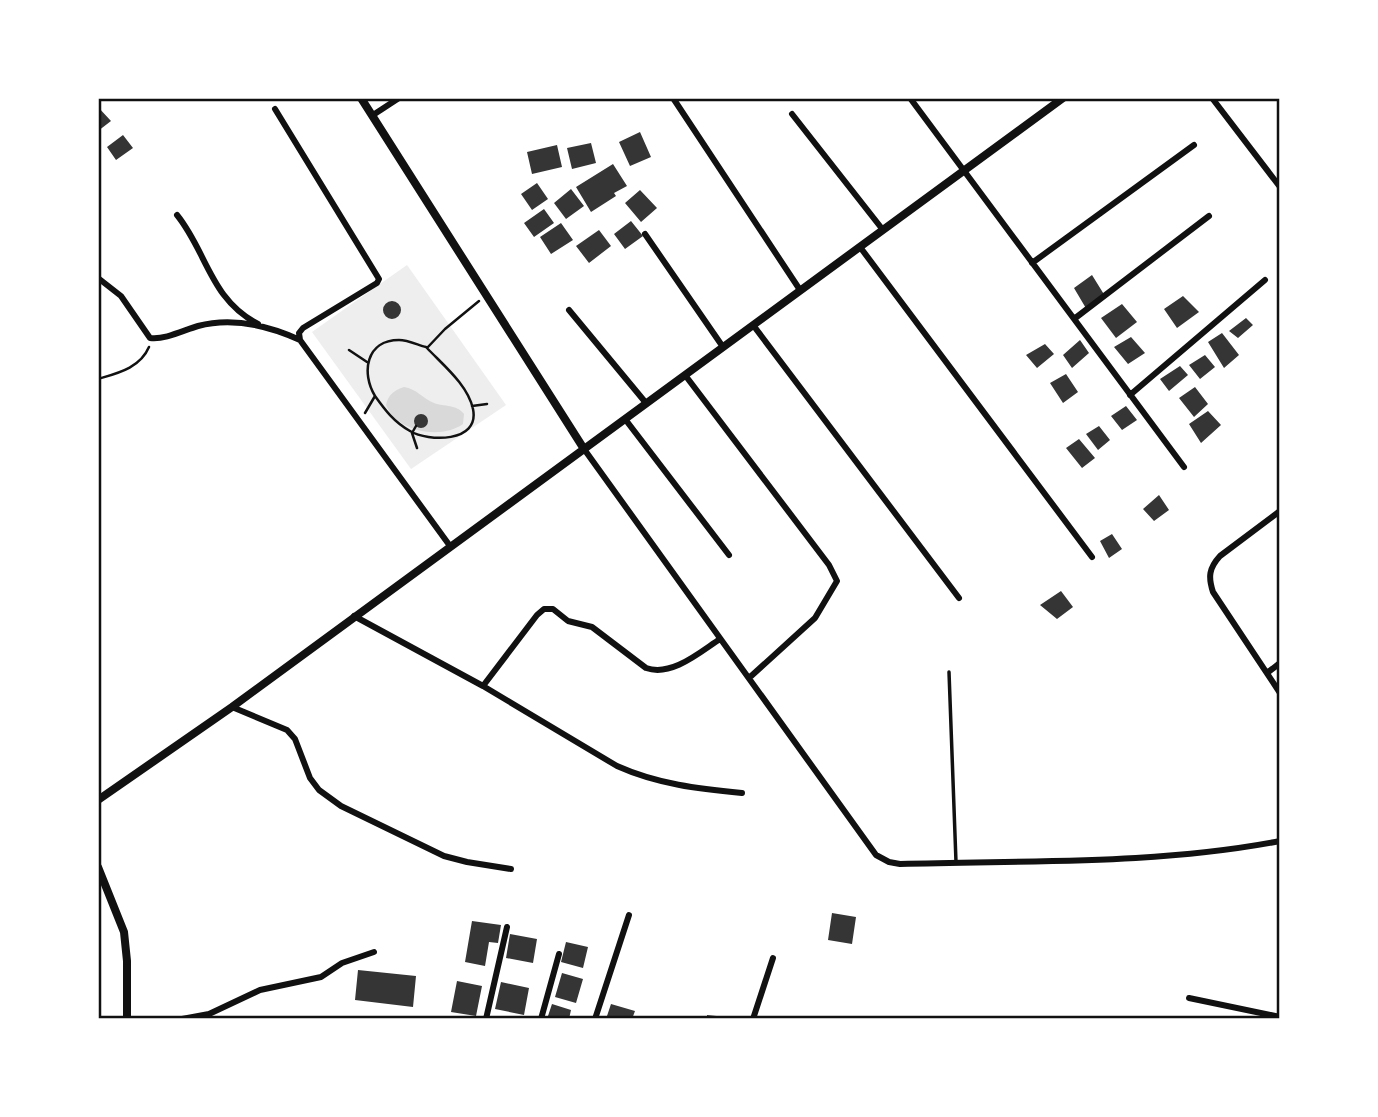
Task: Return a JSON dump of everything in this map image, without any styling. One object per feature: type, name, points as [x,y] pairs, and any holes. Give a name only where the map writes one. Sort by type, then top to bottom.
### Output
[{"type":"street","points":[[362,98],[584,449],[876,855],[888,862],[900,864],[1202,854],[1280,841]]},
{"type":"street","points":[[373,115],[399,98]]},
{"type":"street","points":[[673,98],[800,290]]},
{"type":"street","points":[[909,98],[1184,467]]},
{"type":"street","points":[[98,800],[232,707],[1063,98]]},
{"type":"street","points":[[1212,98],[1280,187]]},
{"type":"street","points":[[275,110],[379,279],[377,283],[303,328],[299,334],[300,340],[450,546]]},
{"type":"street","points":[[792,114],[883,230]]},
{"type":"street","points":[[1032,263],[1194,145]]},
{"type":"street","points":[[177,215],[193,237],[205,267],[228,300],[246,317],[266,327]]},
{"type":"street","points":[[1074,319],[1209,216]]},
{"type":"street","points":[[645,234],[723,347]]},
{"type":"street","points":[[860,247],[1092,557]]},
{"type":"street","points":[[98,278],[121,296],[152,339],[203,325],[232,323],[276,329],[300,340]]},
{"type":"street","points":[[1130,395],[1265,280]]},
{"type":"street","points":[[569,310],[646,403]]},
{"type":"street","points":[[753,325],[959,598]]},
{"type":"street","points":[[685,375],[830,565],[837,581],[815,618],[749,678]]},
{"type":"street","points":[[625,419],[729,555]]},
{"type":"street","points":[[1280,511],[1220,556],[1209,573],[1213,592],[1280,693]]},
{"type":"street","points":[[483,686],[544,609],[553,609],[568,621],[592,627],[652,670],[668,669],[679,664],[720,639]]},
{"type":"street","points":[[354,615],[483,686],[617,766],[640,776],[689,788],[743,793]]},
{"type":"street","points":[[1266,673],[1280,663]]},
{"type":"street","points":[[232,707],[288,730],[295,739],[310,778],[319,790],[341,806],[444,856],[511,869]]},
{"type":"street","points":[[99,870],[124,932],[127,1019]]},
{"type":"street","points":[[596,1019],[629,915]]},
{"type":"street","points":[[486,1019],[507,927]]},
{"type":"street","points":[[183,1019],[209,1014],[260,990],[321,977],[342,963],[374,952]]},
{"type":"street","points":[[541,1019],[559,954]]},
{"type":"street","points":[[753,1019],[773,957]]},
{"type":"street","points":[[1189,998],[1280,1017]]},
{"type":"lane","points":[[950,672],[956,862]]},
{"type":"path","points":[[427,348],[445,329],[487,295]]},
{"type":"path","points":[[98,379],[130,369],[145,357],[152,339]]},
{"type":"path","points":[[401,340],[427,348],[452,374],[472,406],[474,418],[459,434],[442,439],[412,433],[391,418],[369,387],[367,362],[380,346],[389,342],[401,340]]},
{"type":"path","points":[[349,350],[367,362]]},
{"type":"path","points":[[360,422],[375,396]]},
{"type":"path","points":[[472,406],[487,404]]},
{"type":"path","points":[[416,426],[412,433],[417,448]]},
{"type":"shaded area","points":[[407,265],[506,405],[411,469],[312,332]]},
{"type":"shaded area","points":[[404,387],[434,403],[457,409],[464,414],[463,424],[443,432],[432,432],[420,431],[400,422],[386,405],[392,393]]},
{"type":"building","points":[[98,107],[111,121],[98,131]]},
{"type":"building","points":[[640,132],[651,157],[630,166],[619,142]]},
{"type":"building","points":[[123,135],[133,148],[116,160],[107,147]]},
{"type":"building","points":[[591,143],[596,163],[572,169],[567,148]]},
{"type":"building","points":[[557,145],[562,167],[532,174],[527,152]]},
{"type":"building","points":[[613,164],[627,186],[591,212],[576,187]]},
{"type":"building","points":[[537,183],[548,199],[532,210],[521,194]]},
{"type":"building","points":[[571,189],[584,206],[566,219],[554,203]]},
{"type":"building","points":[[640,190],[657,208],[641,222],[625,203]]},
{"type":"building","points":[[544,209],[554,223],[534,237],[524,223]]},
{"type":"building","points":[[631,221],[643,236],[625,249],[614,234]]},
{"type":"building","points":[[561,223],[573,240],[551,254],[540,237]]},
{"type":"building","points":[[599,230],[611,246],[589,263],[576,246]]},
{"type":"building","points":[[1092,275],[1105,296],[1087,310],[1074,288]]},
{"type":"building","points":[[1183,296],[1199,312],[1177,328],[1164,309]]},
{"type":"building","points":[[392,301],[398,304],[401,310],[398,316],[392,319],[386,316],[383,310],[386,304]]},
{"type":"building","points":[[1122,304],[1137,322],[1116,338],[1101,318]]},
{"type":"building","points":[[1246,318],[1253,325],[1238,338],[1229,331]]},
{"type":"building","points":[[1222,333],[1239,355],[1224,368],[1208,342]]},
{"type":"building","points":[[1131,337],[1145,353],[1128,364],[1114,347]]},
{"type":"building","points":[[1080,340],[1089,353],[1072,368],[1063,355]]},
{"type":"building","points":[[1045,344],[1054,354],[1037,368],[1026,355]]},
{"type":"building","points":[[1205,355],[1215,367],[1200,379],[1189,365]]},
{"type":"building","points":[[1180,366],[1188,375],[1169,391],[1160,379]]},
{"type":"building","points":[[1066,374],[1078,392],[1063,403],[1050,383]]},
{"type":"building","points":[[1195,387],[1208,404],[1194,417],[1179,398]]},
{"type":"building","points":[[1126,406],[1137,420],[1122,430],[1111,416]]},
{"type":"building","points":[[1208,411],[1221,425],[1201,443],[1189,424]]},
{"type":"building","points":[[418,414],[424,414],[428,421],[424,428],[418,428],[414,424],[414,418]]},
{"type":"building","points":[[1099,426],[1110,440],[1098,450],[1086,434]]},
{"type":"building","points":[[1079,439],[1095,458],[1082,468],[1066,448]]},
{"type":"building","points":[[1159,495],[1169,510],[1154,521],[1143,509]]},
{"type":"building","points":[[1112,534],[1122,549],[1109,558],[1100,541]]},
{"type":"building","points":[[1061,591],[1073,607],[1057,619],[1040,605]]},
{"type":"building","points":[[832,913],[856,917],[852,944],[828,940]]},
{"type":"building","points":[[472,921],[501,925],[498,943],[489,942],[485,966],[465,962]]},
{"type":"building","points":[[510,934],[537,939],[533,963],[506,958]]},
{"type":"building","points":[[566,942],[588,947],[583,968],[561,962]]},
{"type":"building","points":[[358,970],[416,976],[413,1007],[355,1000]]},
{"type":"building","points":[[562,973],[583,979],[576,1003],[555,997]]},
{"type":"building","points":[[457,981],[482,986],[476,1016],[451,1012]]},
{"type":"building","points":[[501,982],[529,988],[524,1015],[495,1009]]},
{"type":"building","points":[[552,1004],[571,1010],[569,1019],[547,1019]]},
{"type":"building","points":[[611,1004],[635,1011],[632,1019],[606,1019]]},
{"type":"building","points":[[707,1015],[726,1017],[707,1019]]}]
